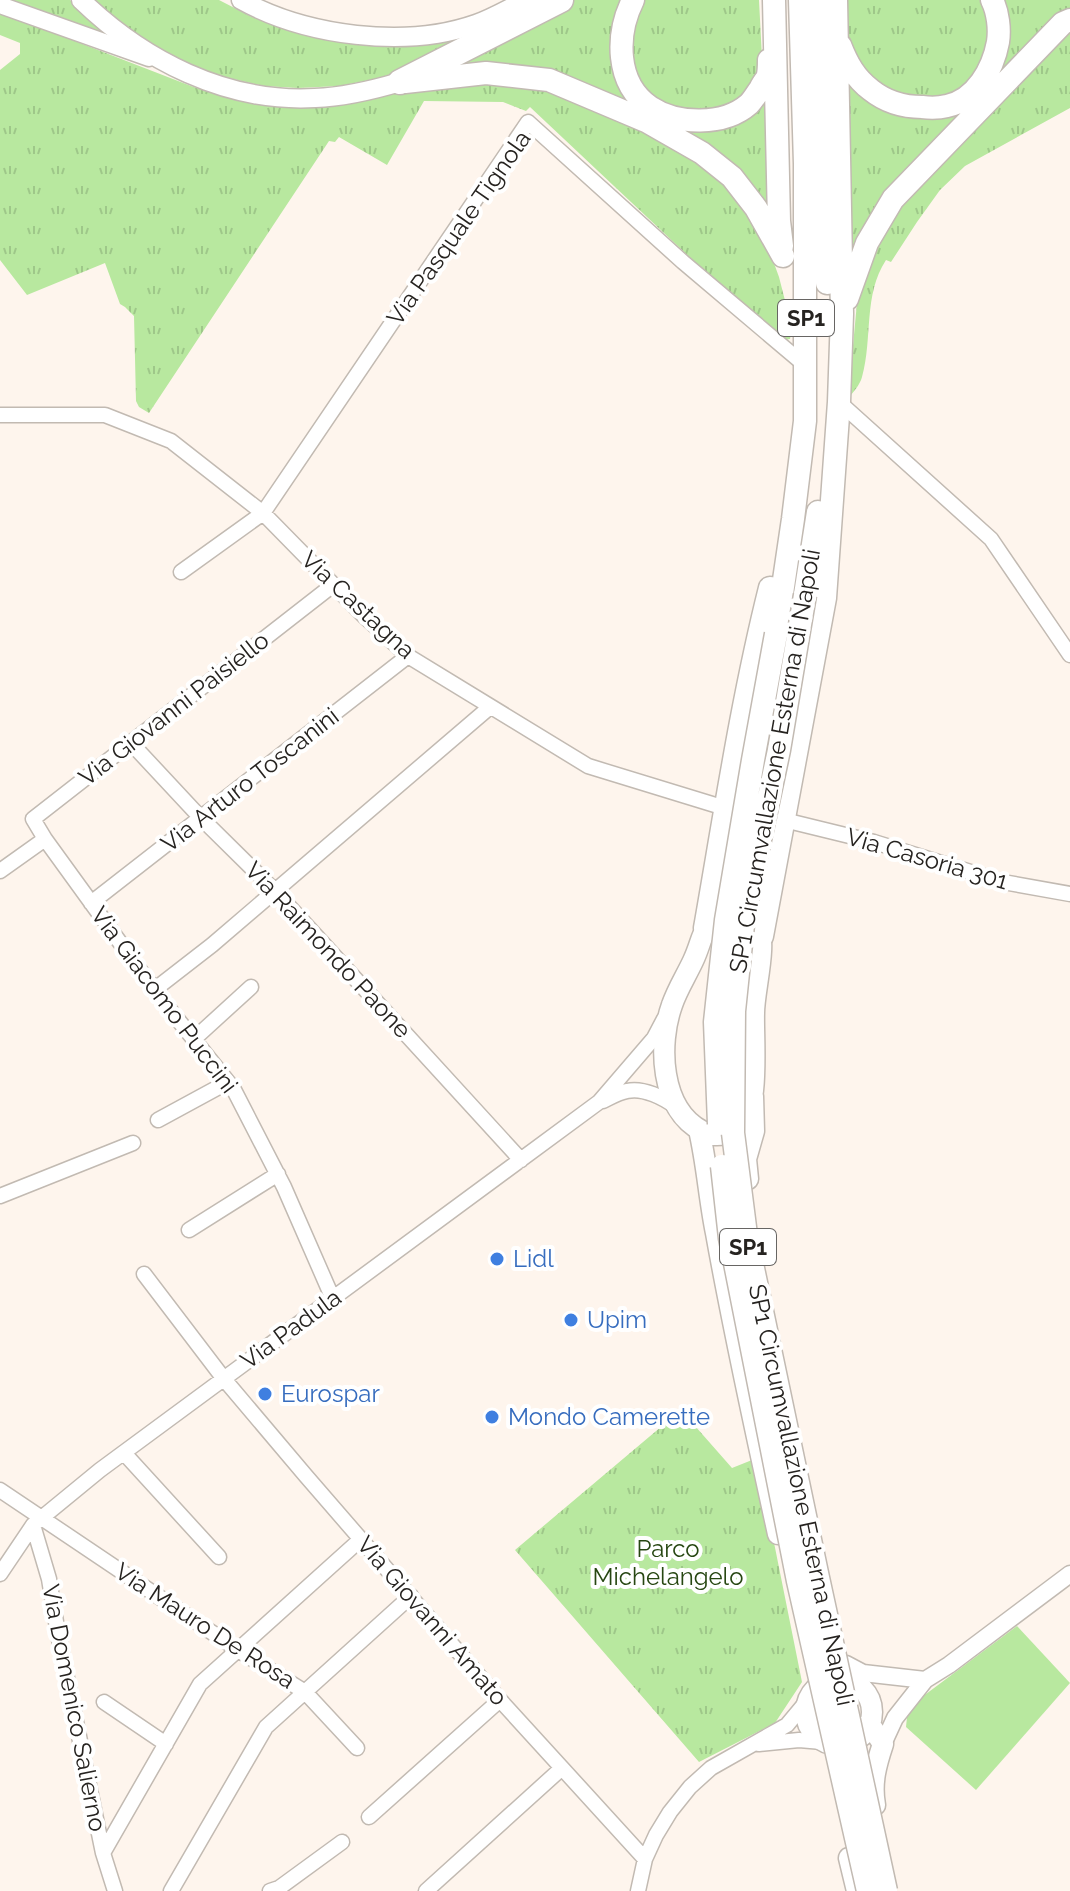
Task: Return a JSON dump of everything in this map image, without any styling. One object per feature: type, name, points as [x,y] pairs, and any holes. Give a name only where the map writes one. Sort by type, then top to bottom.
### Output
[{"type":"highway","points":[[400,82],[561,0]]},
{"type":"highway","points":[[633,0],[623,28],[621,51],[627,77],[649,107],[685,119],[711,120],[733,114],[750,103],[767,79],[773,35]]},
{"type":"highway","name":"SP1","points":[[774,0],[779,221],[783,256],[794,283],[806,331]]},
{"type":"highway","name":"SP1 Circumvallazione Esterna di Napoli","points":[[800,0],[805,164],[805,421],[776,634],[726,920],[715,1022],[720,1138],[733,1254],[798,1581],[868,1891]]},
{"type":"highway","name":"SP1 Circumvallazione Esterna di Napoli","points":[[818,0],[830,352],[825,456],[779,750],[744,915],[734,1011],[733,1133],[746,1235],[886,1891]]},
{"type":"highway","points":[[762,936],[825,598],[842,314],[836,0]]},
{"type":"highway","points":[[837,41],[858,78],[884,99],[916,107],[948,106],[962,100],[973,90],[991,66],[999,37],[992,0]]},
{"type":"highway","points":[[830,352],[867,243],[893,199],[1063,23],[1070,20]]},
{"type":"highway","points":[[400,82],[486,73],[549,80],[646,121],[702,153],[732,177],[756,208],[783,256]]},
{"type":"highway","points":[[705,928],[758,637],[779,553],[793,519]]},
{"type":"main road","points":[[81,0],[129,41],[169,65],[214,84],[264,95],[312,98],[400,82]]},
{"type":"main road","points":[[241,0],[307,26],[348,34],[397,36],[437,33],[476,24],[526,0]]},
{"type":"main road","points":[[753,1096],[748,1115],[736,1130],[711,1135],[692,1125],[676,1107],[663,1060],[664,1037],[672,1005],[701,944],[705,928],[724,913],[742,913],[756,920],[762,936],[754,1009],[754,1131],[746,1159],[759,1266],[850,1675],[863,1688],[872,1705],[873,1714],[865,1734],[856,1741],[845,1745],[822,1742],[807,1724],[805,1713],[810,1696],[828,1680],[850,1675]]},
{"type":"main road","points":[[699,1130],[746,1391],[810,1696]]},
{"type":"main road","points":[[869,1723],[883,1744],[873,1776],[873,1792],[893,1891]]},
{"type":"main road","points":[[822,1742],[857,1891]]},
{"type":"street","points":[[0,5],[169,65]]},
{"type":"street","name":"Via Pasquale Tignola","points":[[263,513],[528,122],[683,262],[806,366]]},
{"type":"street","points":[[839,402],[991,539],[1070,655]]},
{"type":"street","name":"Via Castagna","points":[[0,415],[105,415],[171,441],[263,513],[365,617],[408,656],[588,766],[725,808]]},
{"type":"street","points":[[181,572],[263,513]]},
{"type":"street","name":"Via Giovanni Paisiello","points":[[45,839],[33,819],[333,585]]},
{"type":"street","name":"Via Arturo Toscanini","points":[[91,903],[408,656]]},
{"type":"street","points":[[154,990],[212,945],[490,707]]},
{"type":"street","name":"Via Raimondo Paone","points":[[131,743],[275,891],[521,1160]]},
{"type":"street","name":"Via Casoria 301","points":[[784,820],[874,842],[1003,882],[1070,894]]},
{"type":"street","points":[[0,871],[45,839]]},
{"type":"street","name":"Via Giacomo Puccini","points":[[45,839],[154,990],[233,1088],[278,1174],[333,1299]]},
{"type":"street","points":[[194,1039],[251,987]]},
{"type":"street","name":"Via Padula","points":[[3,1563],[37,1521],[124,1453],[599,1102],[654,1038],[672,1005]]},
{"type":"street","points":[[158,1120],[228,1082]]},
{"type":"street","name":"Via Padula","points":[[599,1102],[633,1090],[652,1094],[676,1107]]},
{"type":"street","points":[[0,1196],[133,1143]]},
{"type":"street","points":[[189,1230],[278,1174]]},
{"type":"street","name":"Via Giovanni Amato","points":[[144,1274],[224,1379],[361,1539],[500,1700],[645,1859]]},
{"type":"street","points":[[124,1453],[219,1557]]},
{"type":"street","name":"Via Mauro De Rosa","points":[[0,1490],[37,1521],[305,1692],[357,1748]]},
{"type":"street","name":"Via Domenico Salierno","points":[[37,1521],[103,1853],[115,1891]]},
{"type":"street","points":[[103,1853],[200,1684],[361,1539]]},
{"type":"street","points":[[883,1744],[895,1718],[925,1680],[1070,1574]]},
{"type":"street","points":[[171,1891],[266,1727],[411,1596]]},
{"type":"street","points":[[850,1675],[856,1671],[925,1680]]},
{"type":"street","points":[[638,1891],[645,1859],[670,1812],[690,1787],[711,1768],[787,1725],[810,1696]]},
{"type":"street","points":[[369,1817],[500,1700]]},
{"type":"street","points":[[104,1702],[166,1744]]},
{"type":"street","points":[[869,1723],[895,1718]]},
{"type":"street","points":[[755,1745],[799,1740],[822,1742]]},
{"type":"street","points":[[426,1891],[562,1768]]},
{"type":"street","points":[[271,1891],[342,1842]]},
{"type":"green space","points":[[4,0],[70,0],[119,40]]},
{"type":"green space","points":[[90,0],[219,0],[252,17],[283,27],[486,29],[380,78],[339,86],[264,86],[207,73],[148,47]]},
{"type":"green space","points":[[574,0],[623,0],[613,40],[667,122],[767,99],[770,215],[752,195],[612,98],[434,74]]},
{"type":"green space","points":[[637,0],[759,0],[762,58],[751,92],[722,111],[669,110],[644,88],[633,68],[632,12]]},
{"type":"green space","points":[[843,0],[988,0],[986,58],[967,83],[950,94],[919,101],[875,88],[847,50]]},
{"type":"green space","points":[[1000,0],[1070,0],[1070,8],[1061,14],[851,263],[845,80],[876,107],[973,96]]},
{"type":"green space","points":[[0,12],[191,86],[257,102],[466,80],[554,87],[669,144],[728,186],[750,214],[767,244],[792,328],[790,339],[778,336],[699,266],[530,107],[526,111],[503,102],[424,101],[387,165],[339,137],[335,142],[329,141],[149,413],[136,401],[134,316],[120,304],[105,263],[27,295],[0,260],[0,70],[20,54],[20,43],[0,35]]},
{"type":"green space","points":[[1070,25],[1070,108],[965,166],[940,190],[891,262],[886,260],[871,302],[862,377],[848,399],[858,292],[881,225]]},
{"type":"green space","name":"Parco Michelangelo","points":[[681,1410],[732,1468],[757,1458],[802,1682],[775,1723],[699,1762],[515,1550]]},
{"type":"green space","points":[[1017,1626],[1070,1683],[976,1790],[906,1727],[907,1717],[922,1697]]},
{"type":"place","name":"Lidl","points":[[497,1259]]},
{"type":"place","name":"Upim","points":[[571,1320]]},
{"type":"place","name":"Eurospar","points":[[265,1394]]},
{"type":"place","name":"Mondo Camerette","points":[[492,1417]]}]
